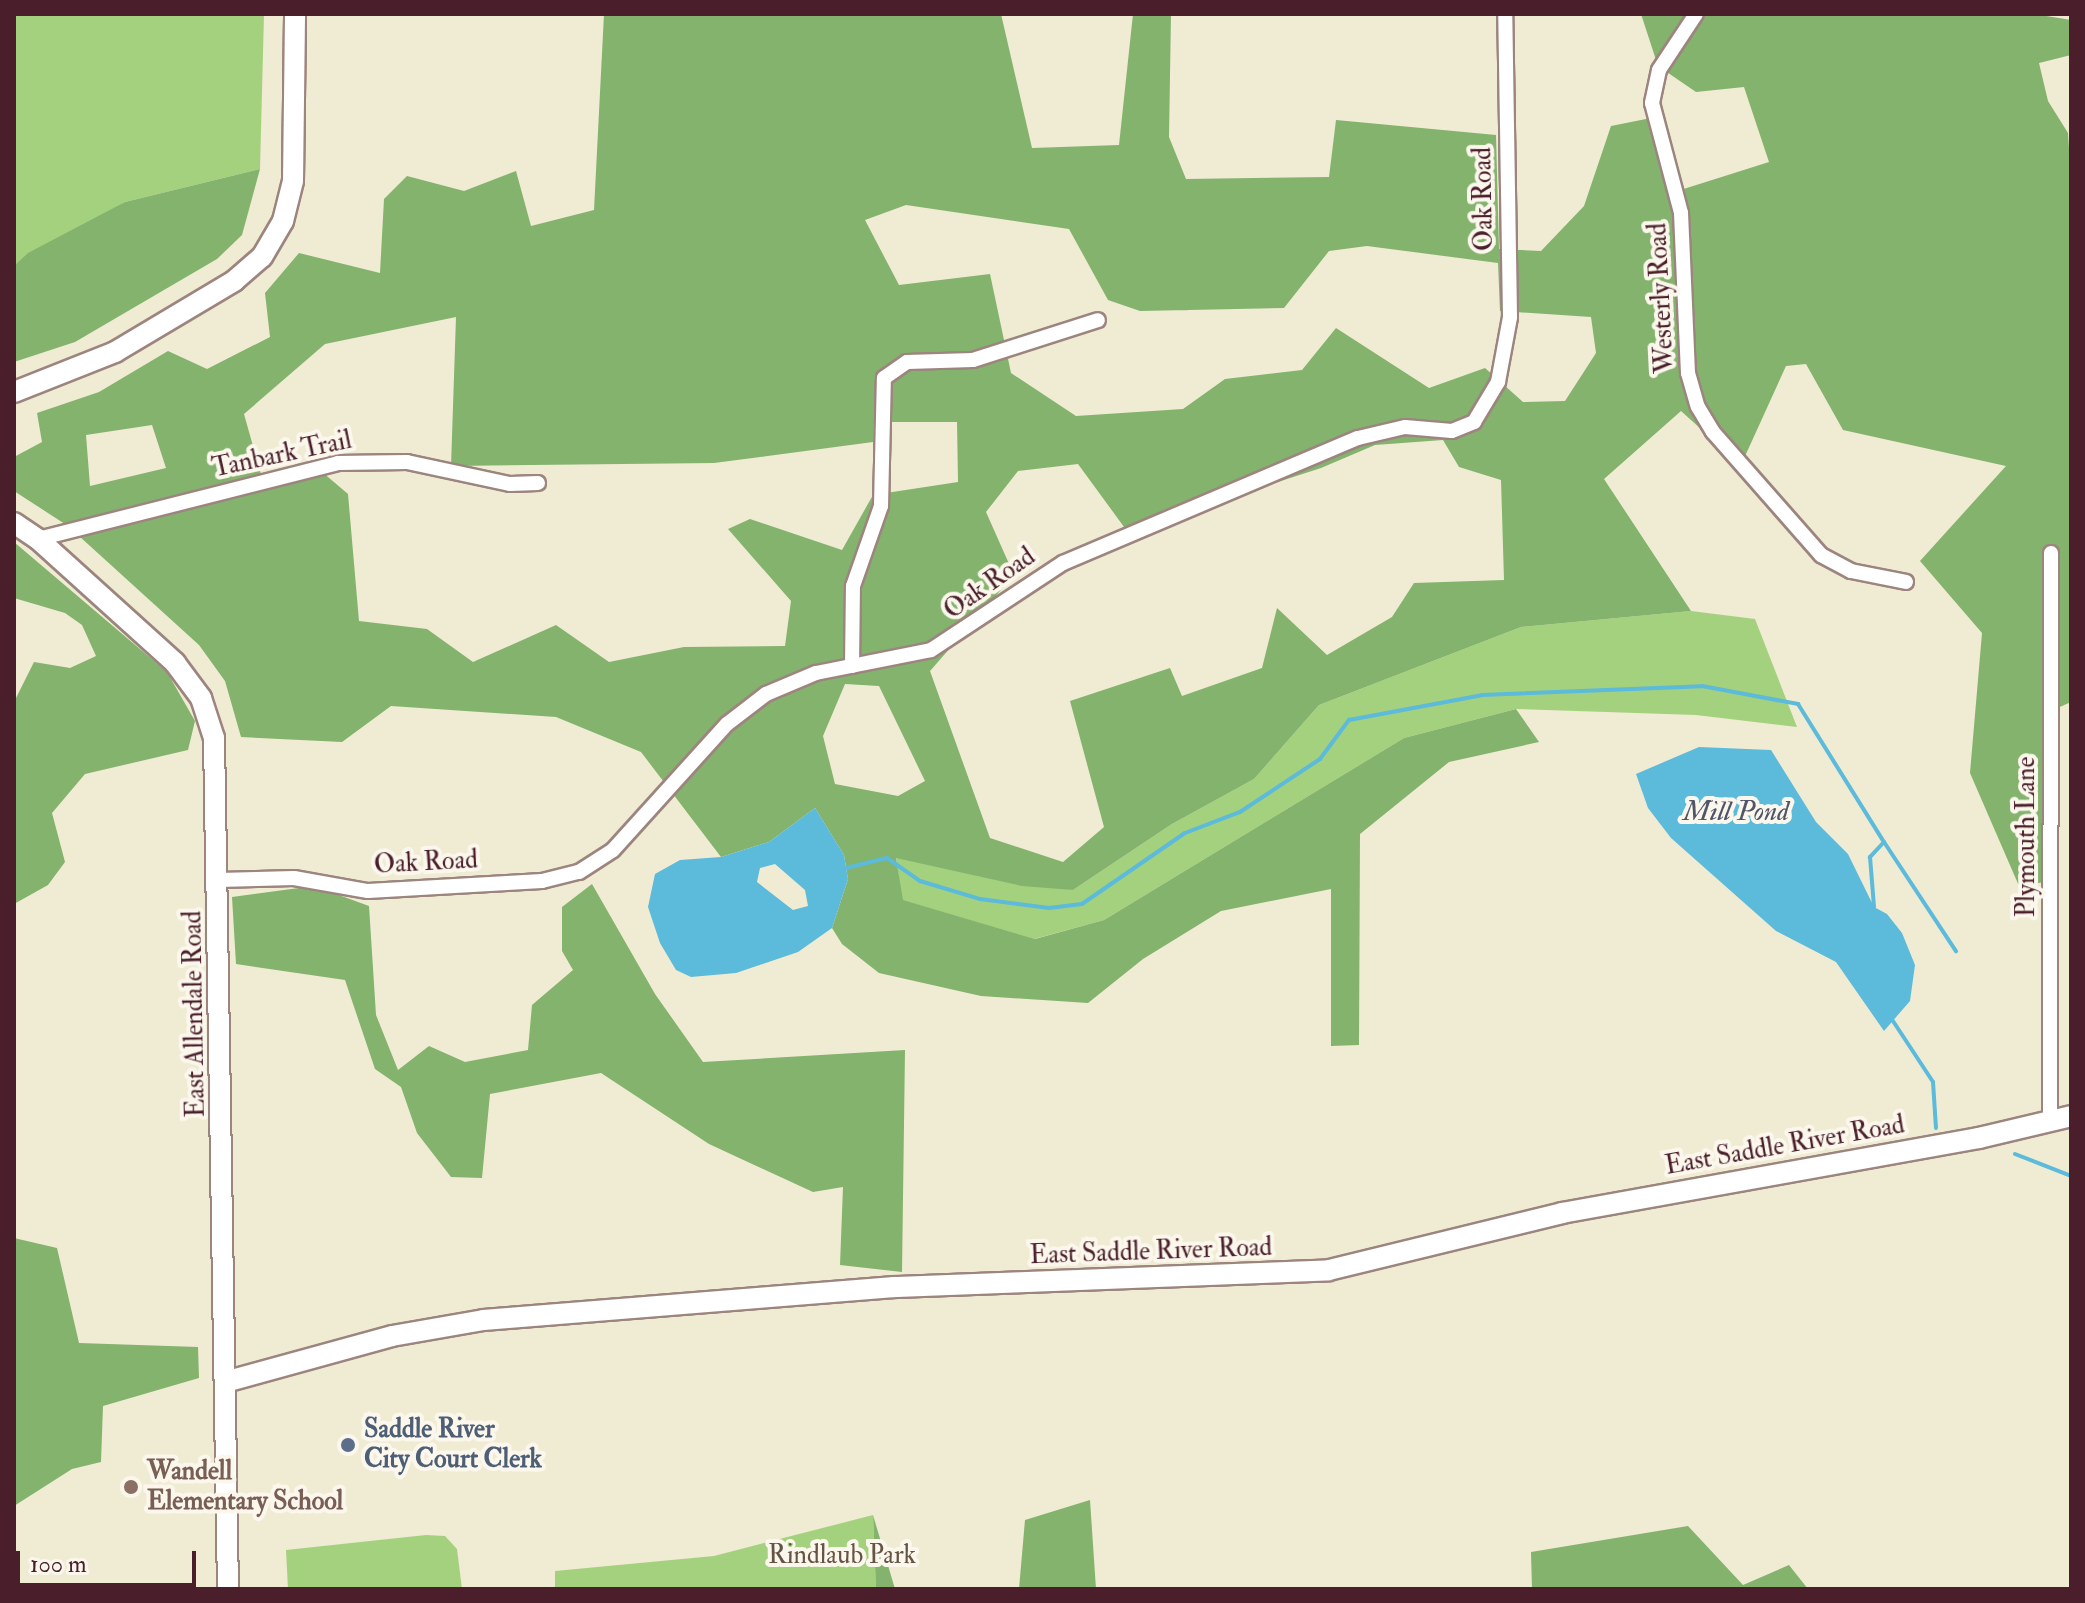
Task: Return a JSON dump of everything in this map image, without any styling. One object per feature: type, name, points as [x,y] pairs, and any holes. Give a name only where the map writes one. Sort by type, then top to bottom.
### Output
[{"type":"street","points":[[14,392],[115,352],[234,281],[262,257],[283,221],[293,181],[295,14]]},
{"type":"street","name":"Oak Road","points":[[219,880],[294,878],[368,891],[542,881],[579,872],[626,837],[747,707],[791,682],[931,650],[1063,563],[1358,438],[1405,427],[1452,431],[1483,413],[1505,358],[1510,317],[1505,14]]},
{"type":"street","name":"Westerly Road","points":[[1696,14],[1659,70],[1652,103],[1681,213],[1688,373],[1697,405],[1713,432],[1814,550],[1851,571],[1906,582]]},
{"type":"street","points":[[852,666],[853,586],[881,506],[884,378],[907,362],[973,360],[1098,320]]},
{"type":"street","name":"Tanbark Trail","points":[[38,539],[338,463],[407,462],[510,484],[538,483]]},
{"type":"street","name":"East Allendale Road","points":[[14,523],[38,539],[175,663],[201,698],[214,738],[219,880],[228,1589]]},
{"type":"street","name":"Plymouth Lane","points":[[2050,1122],[2051,553]]},
{"type":"street","name":"East Saddle River Road","points":[[225,1382],[392,1336],[484,1320],[894,1287],[1329,1270],[1562,1213],[2071,1116]]},
{"type":"green space","points":[[14,14],[264,14],[260,169],[125,202],[14,266]]},
{"type":"green space","points":[[604,14],[1001,14],[1032,148],[1119,145],[1133,14],[1171,14],[1169,137],[1186,179],[1329,177],[1336,120],[1496,135],[1499,249],[1541,251],[1584,206],[1611,126],[1651,118],[1671,193],[1769,162],[1744,87],[1696,92],[1658,66],[1641,14],[2034,14],[2071,20],[2071,55],[2039,63],[2048,101],[2068,133],[2071,179],[2071,702],[2042,715],[2045,882],[2019,886],[1970,773],[1982,633],[1920,561],[2006,466],[1843,430],[1806,364],[1786,366],[1741,465],[1681,411],[1604,479],[1691,611],[1521,627],[1319,705],[1254,779],[1172,824],[1073,890],[1022,886],[896,858],[903,900],[1035,939],[1104,920],[1404,738],[1516,709],[1539,742],[1449,762],[1360,834],[1359,1045],[1331,1046],[1331,889],[1221,911],[1143,959],[1088,1003],[981,996],[879,973],[842,944],[832,928],[848,879],[844,855],[815,808],[769,842],[721,857],[641,752],[556,717],[391,706],[342,742],[241,737],[225,681],[199,645],[68,526],[14,491],[14,457],[42,442],[37,413],[99,392],[168,351],[207,369],[270,337],[265,293],[299,253],[380,273],[384,199],[407,176],[464,191],[516,171],[531,226],[594,210]],"holes":[[[906,205],[1069,229],[1108,300],[1140,311],[1284,308],[1329,251],[1367,246],[1498,263],[1500,311],[1591,317],[1596,353],[1565,401],[1523,402],[1485,368],[1429,388],[1336,328],[1302,370],[1225,379],[1183,409],[1076,416],[1011,373],[990,274],[899,285],[865,220]],[[456,317],[451,466],[714,463],[873,442],[874,422],[957,422],[958,482],[873,495],[842,550],[750,519],[728,529],[791,601],[785,646],[684,647],[609,662],[556,625],[473,662],[427,629],[359,621],[348,494],[315,466],[262,478],[244,414],[325,344]],[[152,425],[166,468],[90,486],[86,435]],[[1443,440],[1459,467],[1501,480],[1504,580],[1414,583],[1392,617],[1327,655],[1277,608],[1262,668],[1182,696],[1170,668],[1070,701],[1104,827],[1063,862],[990,838],[930,671],[1014,575],[986,512],[1018,471],[1078,464],[1127,531],[1321,468],[1375,445]],[[845,684],[879,686],[925,781],[898,796],[835,784],[823,736]]]},
{"type":"green space","points":[[260,169],[242,235],[217,259],[75,342],[14,362],[14,266],[28,253],[125,202]]},
{"type":"green space","points":[[14,542],[167,672],[195,721],[188,750],[85,774],[52,813],[65,862],[48,885],[14,904],[14,702],[34,662],[70,668],[96,656],[82,625],[65,613],[14,598]]},
{"type":"green space","points":[[1691,611],[1755,619],[1797,727],[1696,715],[1516,709],[1404,738],[1104,920],[1034,939],[902,900],[896,857],[1073,890],[1172,824],[1254,779],[1319,705],[1521,627]]},
{"type":"green space","points":[[592,884],[655,994],[703,1062],[905,1050],[902,1272],[840,1265],[843,1187],[813,1192],[709,1144],[601,1073],[490,1094],[482,1178],[451,1177],[417,1133],[401,1087],[375,1069],[345,980],[236,964],[232,897],[314,886],[369,906],[376,1015],[398,1070],[429,1046],[465,1062],[528,1050],[532,1005],[573,970],[562,951],[562,907]]},
{"type":"green space","points":[[14,1238],[57,1248],[79,1343],[198,1347],[199,1378],[103,1406],[101,1462],[72,1469],[14,1506]]},
{"type":"green space","points":[[1090,1500],[1096,1589],[1019,1589],[1025,1520]]},
{"type":"green space","name":"Rindlaub Park","points":[[873,1515],[876,1589],[555,1589],[555,1571],[714,1556]]},
{"type":"green space","points":[[873,1515],[895,1589],[876,1589]]},
{"type":"green space","points":[[1688,1526],[1743,1585],[1789,1565],[1808,1589],[1532,1589],[1531,1552]]},
{"type":"green space","points":[[426,1535],[445,1536],[457,1549],[462,1589],[288,1589],[286,1550]]},
{"type":"water","name":"Mill Pond","points":[[1699,747],[1771,750],[1816,822],[1848,854],[1874,907],[1887,914],[1902,933],[1915,965],[1910,1001],[1884,1031],[1836,962],[1776,931],[1671,838],[1648,808],[1636,774]]},
{"type":"water","points":[[815,808],[844,855],[848,879],[832,928],[798,952],[736,973],[691,977],[676,970],[660,943],[648,907],[655,874],[680,860],[721,857],[769,842]],"holes":[[[775,864],[805,890],[808,906],[793,910],[757,882],[760,868]]]},
{"type":"waterway","points":[[846,868],[887,858],[920,881],[980,899],[1049,908],[1082,904],[1185,833],[1240,812],[1320,759],[1349,720],[1482,695],[1702,686],[1798,704],[1884,842],[1870,857],[1874,907]]},
{"type":"waterway","points":[[1884,842],[1956,951]]},
{"type":"waterway","points":[[1893,1021],[1933,1082],[1936,1128]]},
{"type":"waterway","points":[[2015,1154],[2071,1176]]},
{"type":"place","name":"Saddle River City Court Clerk","points":[[348,1445]]},
{"type":"place","name":"Wandell Elementary School","points":[[131,1487]]}]
